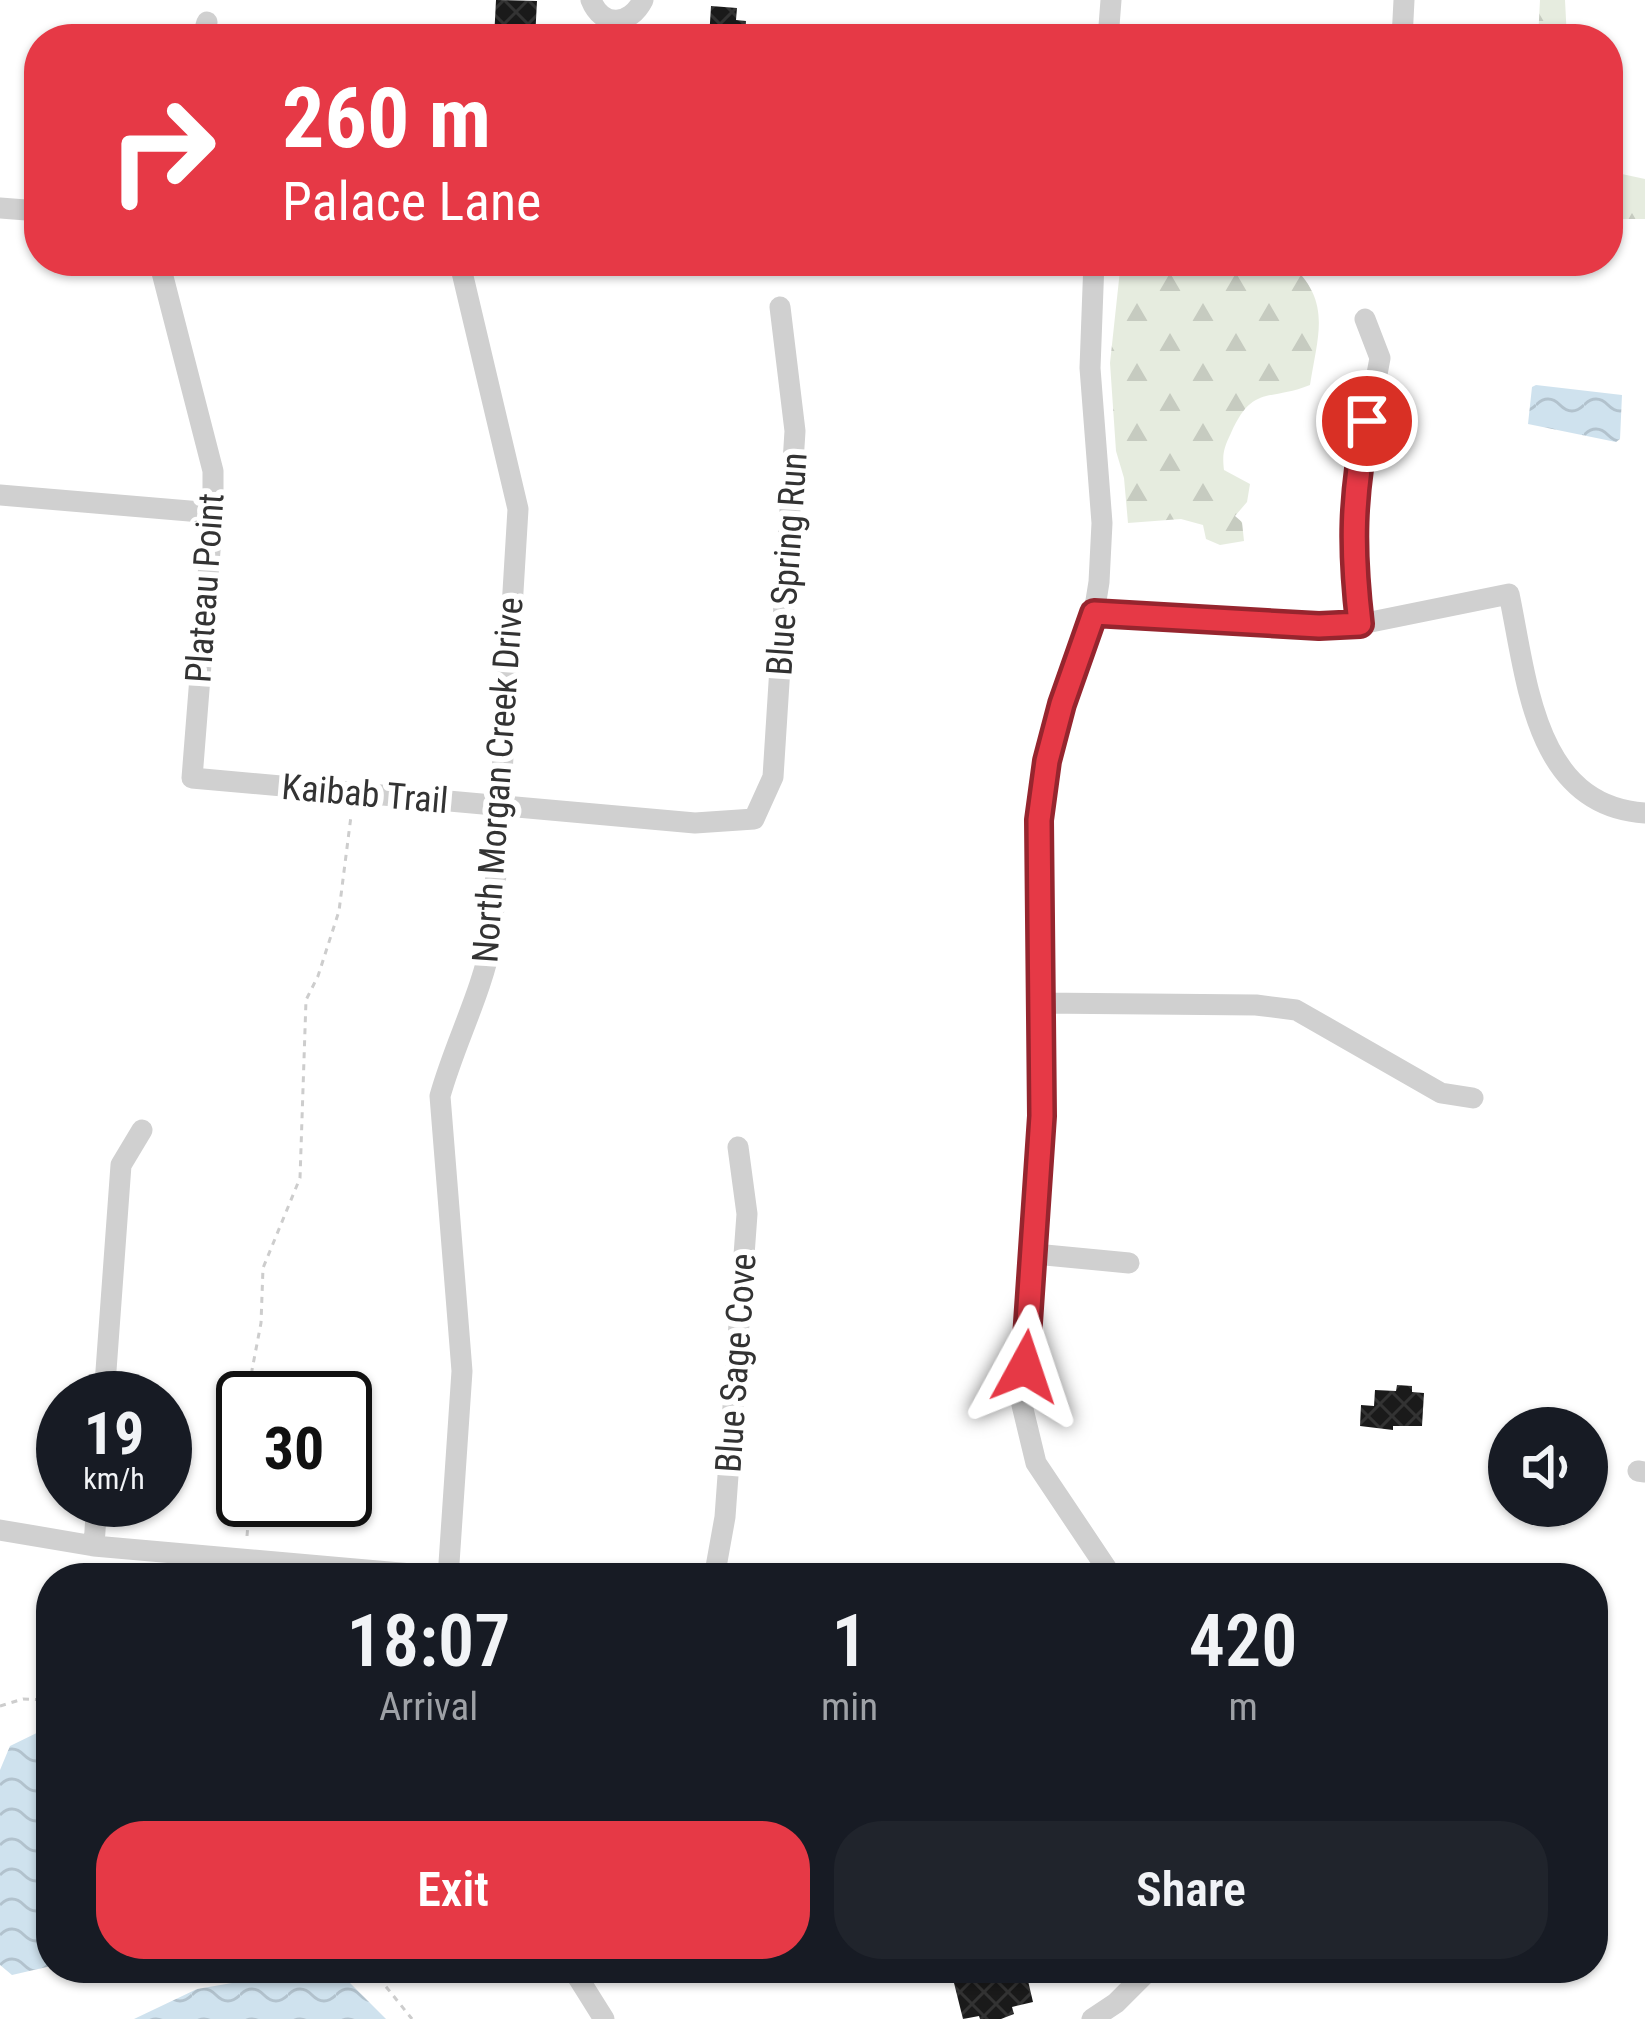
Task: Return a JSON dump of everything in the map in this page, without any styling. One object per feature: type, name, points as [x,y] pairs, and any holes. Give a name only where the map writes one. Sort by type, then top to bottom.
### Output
[{"type":"street","points":[[591,0],[598,14],[611,22],[625,21],[643,0]]},
{"type":"street","name":"Plateau Point","points":[[163,276],[213,471],[192,778]]},
{"type":"street","name":"North Morgan Creek Drive","points":[[452,1563],[462,1371],[440,1096],[485,974],[492,938],[518,509],[463,276]]},
{"type":"street","points":[[1093,276],[1090,368],[1102,523],[1094,613],[1062,704],[1047,761],[1039,820],[1042,1116],[1022,1405],[1036,1462],[1103,1563]]},
{"type":"street","name":"Blue Spring Run","points":[[754,818],[773,777],[795,431],[780,307]]},
{"type":"street","points":[[1360,624],[1352,508],[1380,358],[1365,319]]},
{"type":"street","points":[[0,495],[213,513]]},
{"type":"street","points":[[1094,613],[1319,626],[1360,624],[1509,594],[1537,725],[1556,764],[1576,789],[1606,805],[1645,813]]},
{"type":"street","name":"Kaibab Trail","points":[[192,778],[695,823],[754,818]]},
{"type":"street","points":[[1040,1004],[1256,1005],[1296,1010],[1441,1093],[1473,1098]]},
{"type":"street","points":[[106,1371],[122,1165],[142,1130]]},
{"type":"street","name":"Blue Sage Cove","points":[[717,1563],[725,1517],[747,1214],[738,1147]]},
{"type":"street","points":[[1035,1254],[1130,1263]]},
{"type":"street","points":[[94,1546],[95,1527]]},
{"type":"street","points":[[0,1530],[94,1546],[284,1563]]},
{"type":"street","points":[[581,1983],[604,2019]]},
{"type":"street","points":[[1092,2019],[1136,1983]]},
{"type":"path","points":[[251,1371],[261,1323],[262,1268],[299,1187],[306,996],[318,976],[339,911],[351,816]]},
{"type":"path","points":[[247,1546],[248,1527]]},
{"type":"path","points":[[0,1706],[36,1699]]},
{"type":"path","points":[[383,1983],[412,2019]]},
{"type":"green space","points":[[1540,0],[1565,0],[1566,24],[1539,24]]},
{"type":"green space","points":[[1623,174],[1645,179],[1645,219],[1623,219]]},
{"type":"green space","points":[[1119,276],[1303,276],[1319,318],[1310,385],[1263,397],[1247,407],[1224,451],[1224,470],[1250,484],[1247,502],[1235,516],[1242,522],[1244,541],[1220,545],[1206,539],[1203,525],[1181,519],[1128,523],[1116,451],[1110,363]]},
{"type":"water","points":[[1536,385],[1622,395],[1620,439],[1616,442],[1528,424]]},
{"type":"water","points":[[36,1733],[36,1969],[12,1975],[0,1965],[0,1770],[10,1746]]},
{"type":"water","points":[[232,1983],[350,1983],[386,2019],[134,2019],[197,1989]]},
{"type":"building","points":[[496,0],[537,1],[536,24],[495,24]]},
{"type":"building","points":[[711,6],[737,8],[736,20],[746,21],[746,24],[710,24]]},
{"type":"building","points":[[1397,1385],[1424,1393],[1422,1426],[1393,1426],[1393,1430],[1360,1426],[1361,1405],[1374,1406],[1375,1390],[1396,1391]]},
{"type":"building","points":[[954,1983],[1029,1983],[1033,2002],[1012,2007],[1014,2014],[1001,2019],[963,2019]]},
{"type":"route","points":[[1025,1367],[1042,1116],[1039,820],[1047,761],[1062,704],[1094,613],[1319,626],[1360,624],[1352,508],[1367,421]]}]
